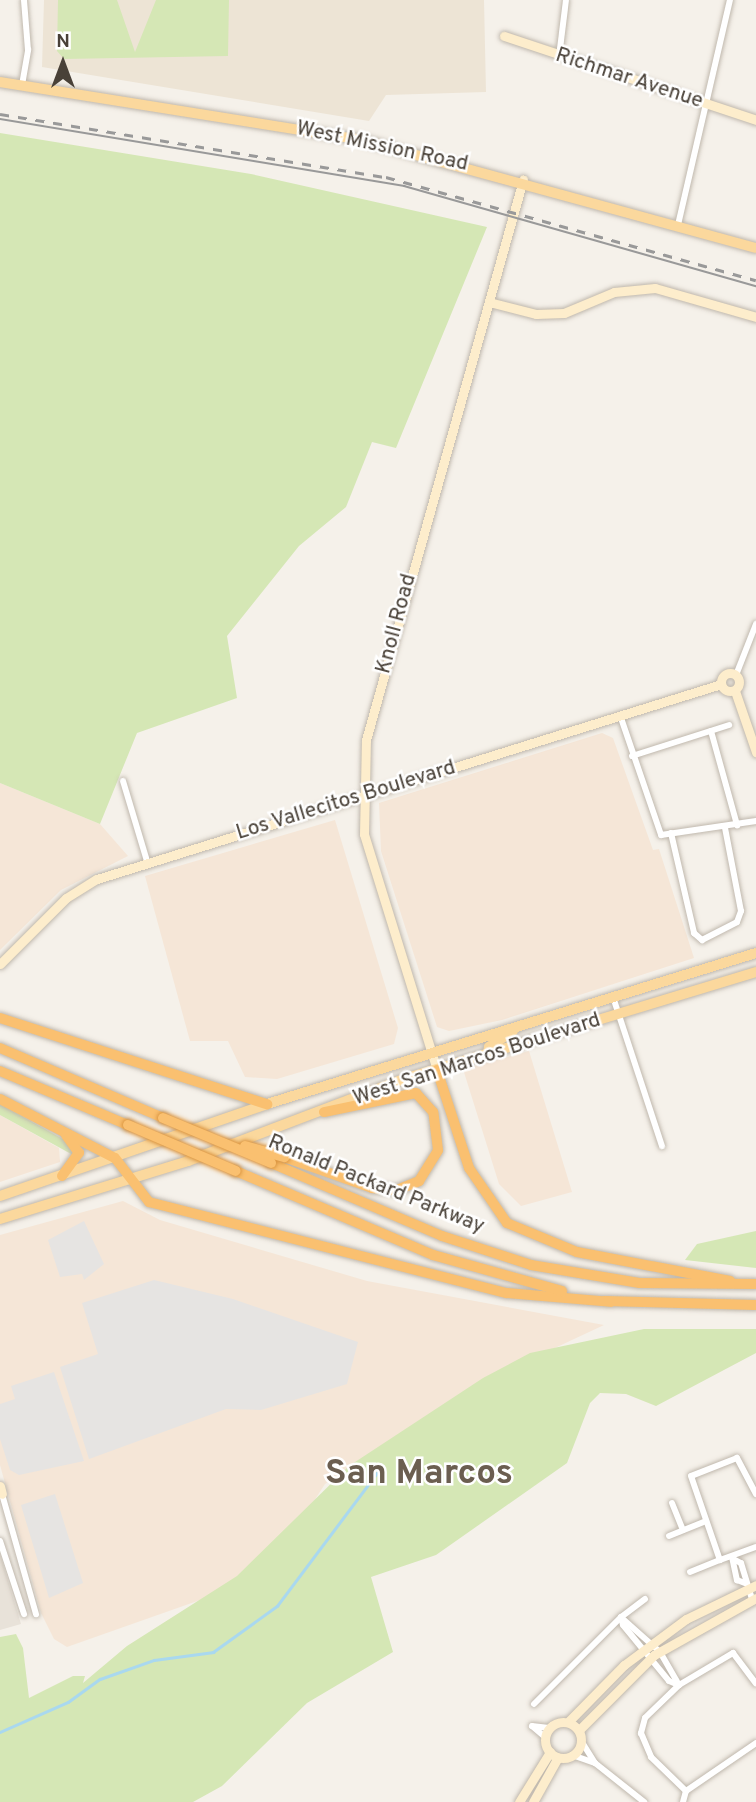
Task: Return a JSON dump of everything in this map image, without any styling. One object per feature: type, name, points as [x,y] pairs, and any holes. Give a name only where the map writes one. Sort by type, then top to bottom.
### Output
[{"type":"highway","points":[[0,1018],[267,1104]]},
{"type":"highway","name":"Ronald Packard Parkway","points":[[0,1048],[442,1236],[531,1265],[640,1283],[750,1285]]},
{"type":"highway","points":[[437,1070],[469,1168],[507,1223],[601,1258],[750,1285]]},
{"type":"highway","name":"Ronald Packard Parkway","points":[[0,1071],[466,1267],[611,1302],[756,1305]]},
{"type":"highway","points":[[205,1135],[284,1157],[372,1188],[397,1190],[419,1181],[438,1150],[433,1112],[416,1093],[324,1112]]},
{"type":"highway","points":[[0,1098],[57,1125],[115,1158],[132,1180],[137,1193],[169,1207],[507,1293],[611,1302]]},
{"type":"highway","points":[[57,1125],[79,1153],[62,1176]]},
{"type":"main road","name":"West Mission Road","points":[[0,82],[360,139],[523,180],[756,248]]},
{"type":"main road","name":"West San Marcos Boulevard","points":[[0,1196],[267,1104],[756,953]]},
{"type":"main road","name":"West San Marcos Boulevard","points":[[0,1219],[132,1180],[437,1070],[756,972]]},
{"type":"main road","points":[[488,1055],[489,1047],[516,1028]]},
{"type":"street","points":[[22,85],[28,50],[24,0]]},
{"type":"street","points":[[559,57],[566,0]]},
{"type":"street","points":[[678,225],[730,0]]},
{"type":"street","name":"Richmar Avenue","points":[[504,36],[559,57],[756,120]]},
{"type":"street","name":"Knoll Road","points":[[437,1070],[429,1053],[373,874],[361,796],[366,740],[401,604],[523,180]]},
{"type":"street","points":[[489,302],[536,314],[564,313],[614,292],[655,288],[756,317]]},
{"type":"street","points":[[756,624],[736,675],[734,691],[756,751]]},
{"type":"street","name":"Los Vallecitos Boulevard","points":[[0,964],[81,887],[146,862],[720,684],[725,674],[736,675]]},
{"type":"street","points":[[720,684],[734,691]]},
{"type":"street","points":[[620,715],[661,835],[724,828],[756,821]]},
{"type":"street","points":[[632,756],[729,725]]},
{"type":"street","points":[[711,731],[737,825]]},
{"type":"street","points":[[123,781],[146,862]]},
{"type":"street","points":[[671,833],[694,933],[702,940],[737,922],[741,911],[724,828]]},
{"type":"street","points":[[613,997],[662,1146]]},
{"type":"street","points":[[720,1560],[690,1480],[694,1472],[737,1458],[756,1494]]},
{"type":"street","points":[[1,1490],[36,1615]]},
{"type":"street","points":[[672,1503],[683,1530]]},
{"type":"street","points":[[669,1536],[706,1521]]},
{"type":"street","points":[[0,1541],[24,1614]]},
{"type":"street","points":[[690,1572],[756,1547]]},
{"type":"street","points":[[579,1730],[650,1659],[754,1598],[749,1586],[737,1580],[732,1558]]},
{"type":"street","points":[[525,1723],[547,1732],[568,1722],[643,1650],[749,1586]]},
{"type":"street","points":[[534,1704],[645,1599]]},
{"type":"street","points":[[622,1618],[660,1652],[678,1684]]},
{"type":"street","points":[[622,1618],[650,1659],[678,1684]]},
{"type":"street","points":[[685,1791],[651,1758],[641,1732],[645,1718],[678,1684],[733,1653],[756,1683]]},
{"type":"street","points":[[568,1722],[579,1730],[582,1742],[595,1763]]},
{"type":"street","points":[[533,1802],[554,1754],[547,1732]]},
{"type":"street","points":[[572,1755],[582,1742]]},
{"type":"street","points":[[683,1802],[685,1791],[756,1743]]},
{"type":"street","points":[[554,1754],[572,1755],[595,1763],[644,1802]]},
{"type":"street","points":[[519,1802],[554,1754]]},
{"type":"shaded area","points":[[44,0],[484,0],[486,92],[386,95],[369,121],[42,67]]},
{"type":"shaded area","points":[[602,733],[613,738],[653,850],[659,849],[694,958],[502,1020],[449,1031],[437,1027],[381,851],[379,803]]},
{"type":"shaded area","points":[[0,783],[100,824],[128,856],[61,890],[0,950]]},
{"type":"shaded area","points":[[335,820],[398,1028],[394,1044],[277,1079],[245,1077],[228,1041],[190,1041],[145,876]]},
{"type":"shaded area","points":[[529,1051],[572,1192],[521,1206],[499,1184],[463,1069]]},
{"type":"shaded area","points":[[0,1115],[59,1148],[60,1162],[0,1182]]},
{"type":"shaded area","points":[[123,1201],[160,1220],[367,1281],[604,1325],[525,1362],[325,1484],[301,1521],[237,1587],[67,1647],[54,1639],[41,1613],[0,1465],[0,1235]]},
{"type":"shaded area","points":[[84,1221],[104,1264],[84,1280],[82,1274],[60,1277],[48,1240]]},
{"type":"shaded area","points":[[154,1280],[233,1299],[358,1342],[347,1384],[261,1410],[226,1409],[89,1459],[60,1367],[98,1354],[82,1303]]},
{"type":"shaded area","points":[[54,1372],[84,1461],[19,1475],[10,1470],[0,1439],[0,1404],[15,1399],[11,1386]]},
{"type":"shaded area","points":[[55,1494],[83,1583],[49,1598],[21,1505]]},
{"type":"shaded area","points":[[0,1554],[21,1624],[0,1630]]},
{"type":"green space","points":[[58,0],[117,0],[135,52],[156,0],[229,0],[228,56],[64,59],[57,51]]},
{"type":"green space","points":[[0,133],[251,174],[487,227],[396,448],[372,442],[346,507],[299,546],[227,636],[237,698],[137,733],[100,824],[0,783]]},
{"type":"green space","points":[[0,1104],[70,1143],[73,1155],[0,1115]]},
{"type":"green space","points":[[756,1231],[756,1268],[685,1260],[697,1244]]},
{"type":"green space","points":[[644,1329],[756,1329],[756,1353],[656,1406],[626,1394],[600,1393],[590,1403],[567,1463],[436,1555],[371,1577],[393,1652],[307,1703],[222,1786],[193,1802],[0,1802],[0,1637],[16,1634],[23,1648],[29,1698],[73,1676],[85,1676],[83,1683],[127,1646],[237,1576],[349,1466],[483,1378],[530,1353]]},
{"type":"waterway","points":[[0,1732],[68,1702],[100,1679],[154,1660],[213,1652],[277,1606],[382,1466]]},
{"type":"tram line","points":[[0,119],[404,186],[756,286]]},
{"type":"railway","points":[[0,114],[386,177],[756,280]]},
{"type":"district","name":"San Marcos","points":[[419,1474]]}]
